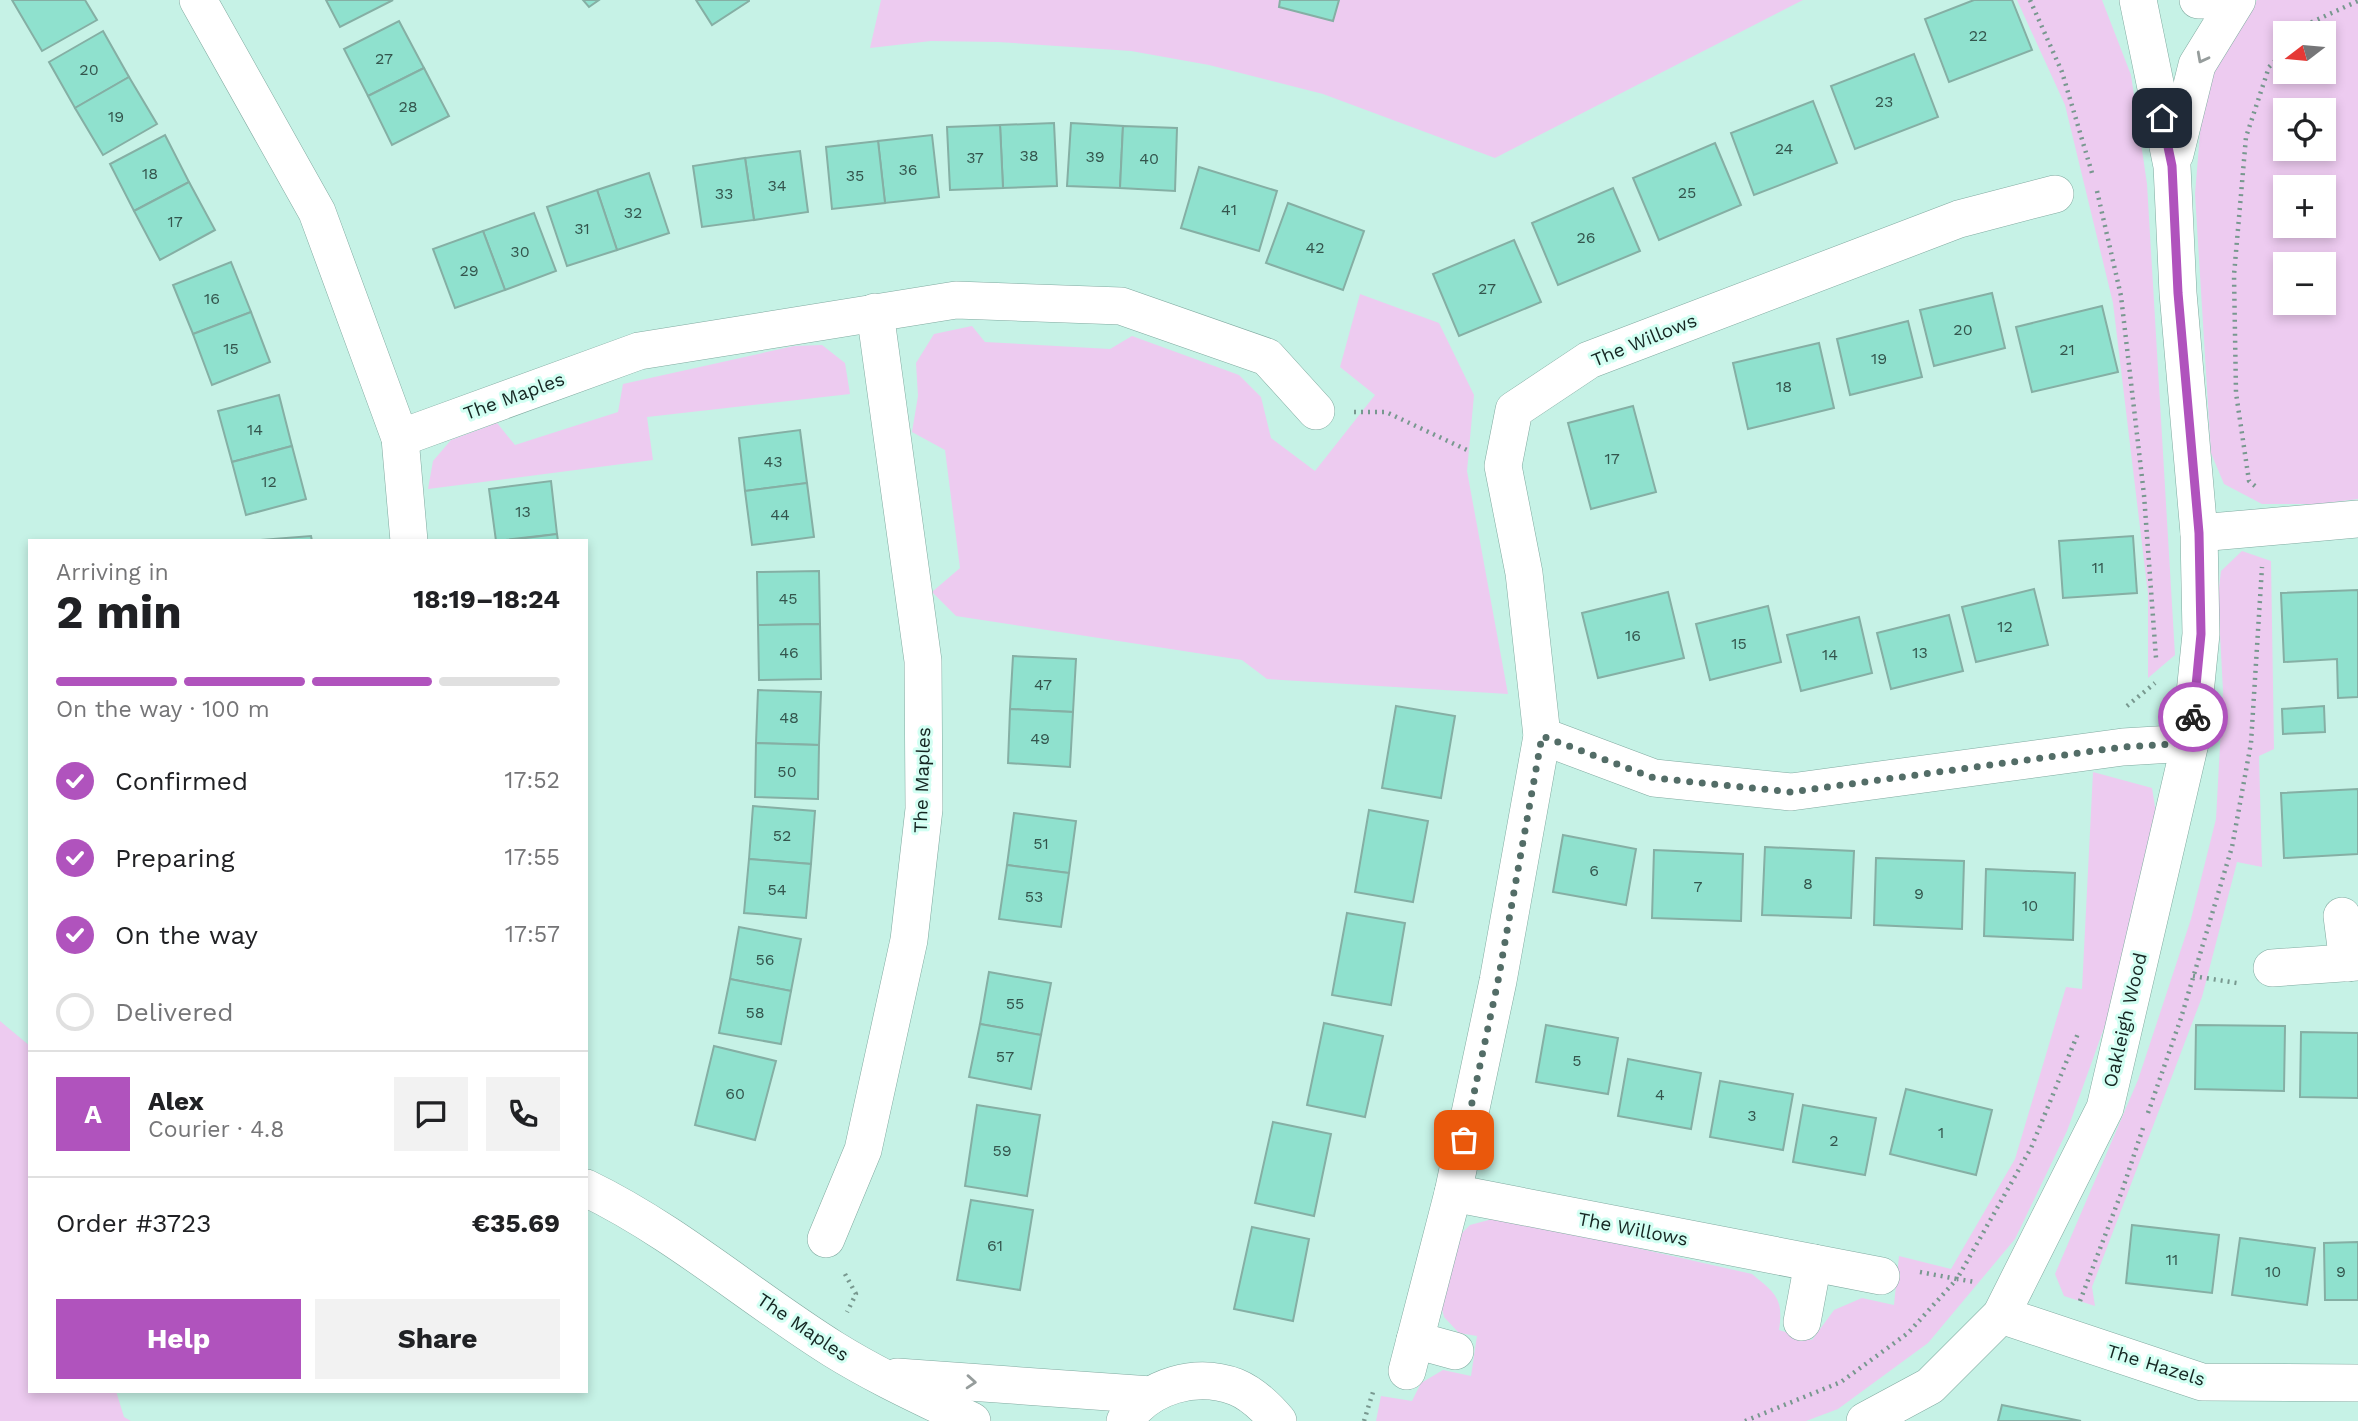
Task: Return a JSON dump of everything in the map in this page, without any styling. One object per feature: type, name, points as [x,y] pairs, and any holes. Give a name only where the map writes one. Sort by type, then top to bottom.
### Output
[{"type":"street","points":[[198,0],[317,212],[400,438],[409,539]]},
{"type":"street","name":"Oakleigh Wood","points":[[1865,1421],[1930,1386],[2008,1302],[2105,1108],[2190,743],[2201,634],[2199,533],[2178,293],[2172,166],[2138,0]]},
{"type":"street","points":[[2198,0],[2207,0]]},
{"type":"street","name":"Oakleigh Wood","points":[[2172,166],[2197,65],[2237,0]]},
{"type":"street","name":"The Willows","points":[[1455,1351],[1411,1356],[1453,1193],[1498,981],[1542,736],[1524,573],[1503,466],[1514,410],[1589,360],[1959,219],[2055,194]]},
{"type":"street","name":"The Maples","points":[[400,438],[639,351],[956,300],[1121,306],[1267,357],[1315,411]]},
{"type":"street","name":"The Maples","points":[[825,1239],[863,1150],[909,940],[924,809],[923,660],[875,312]]},
{"type":"street","points":[[2199,533],[2358,519]]},
{"type":"street","points":[[1542,736],[1654,778],[1791,792],[2123,747],[2190,743]]},
{"type":"street","points":[[2272,968],[2353,962],[2342,916]]},
{"type":"street","name":"The Maples","points":[[588,1189],[624,1206],[829,1346],[878,1376],[972,1421]]},
{"type":"street","name":"The Willows","points":[[1453,1193],[1881,1276]]},
{"type":"street","points":[[1802,1321],[1813,1263]]},
{"type":"street","name":"The Hazels","points":[[2008,1302],[2202,1382],[2358,1383]]},
{"type":"street","name":"The Maples","points":[[878,1376],[1151,1395]]},
{"type":"street","points":[[1125,1421],[1131,1412],[1151,1395],[1179,1383],[1208,1380],[1237,1387],[1262,1403],[1278,1421]]},
{"type":"path","points":[[2030,0],[2062,72],[2093,177],[2055,194]]},
{"type":"path","points":[[2314,21],[2358,1]]},
{"type":"path","points":[[1315,411],[1386,412],[1503,466]]},
{"type":"path","points":[[825,1239],[856,1294],[829,1346]]},
{"type":"path","points":[[1745,1421],[1841,1382],[1908,1333],[1957,1279],[2008,1302]]},
{"type":"shaded area","points":[[881,0],[1803,0],[1495,158],[1323,94],[1209,65],[1131,51],[998,42],[931,41],[870,48]]},
{"type":"shaded area","points":[[2017,0],[2102,0],[2131,75],[2147,184],[2175,655],[2148,678],[2148,594],[2113,303],[2065,105]]},
{"type":"shaded area","points":[[2257,0],[2358,0],[2358,499],[2319,504],[2262,504],[2224,484],[2211,453],[2195,194],[2202,109],[2219,54]]},
{"type":"shaded area","points":[[1360,294],[1439,323],[1474,395],[1467,471],[1508,694],[1267,679],[1242,660],[956,616],[932,592],[960,568],[945,450],[912,432],[918,396],[916,363],[934,334],[972,326],[985,342],[1110,349],[1132,336],[1239,375],[1261,397],[1271,438],[1315,471],[1375,395],[1340,367]]},
{"type":"shaded area","points":[[822,345],[845,363],[850,394],[647,417],[653,460],[428,489],[433,461],[451,440],[497,423],[515,445],[618,412],[623,384],[794,346]]},
{"type":"shaded area","points":[[2242,551],[2271,561],[2274,749],[2259,756],[2262,867],[2237,862],[2202,997],[2092,1287],[2095,1306],[2064,1296],[2055,1274],[2138,1080],[2191,919],[2216,819],[2223,691],[2218,596],[2221,571]]},
{"type":"shaded area","points":[[2093,772],[2152,788],[2158,826],[2136,939],[2067,1131],[2015,1239],[1928,1343],[1838,1409],[1806,1421],[1376,1421],[1381,1396],[1412,1401],[1421,1383],[1443,1370],[1471,1376],[1477,1336],[1459,1333],[1444,1317],[1439,1298],[1450,1245],[1470,1225],[1500,1217],[1752,1274],[1767,1286],[1779,1303],[1779,1330],[1812,1340],[1834,1310],[1862,1298],[1894,1305],[1899,1256],[1951,1269],[2015,1159],[2066,987],[2082,989]]},
{"type":"shaded area","points":[[0,1021],[28,1044],[28,1393],[117,1393],[124,1417],[131,1421],[0,1421]]},
{"type":"building","points":[[12,0],[85,0],[97,20],[42,51]]},
{"type":"building","points":[[326,0],[393,0],[340,27]]},
{"type":"building","points":[[583,0],[599,0],[589,7]]},
{"type":"building","points":[[696,0],[749,0],[749,1],[712,25]]},
{"type":"building","points":[[1280,0],[1339,0],[1333,21],[1279,7]]},
{"type":"building","points":[[1974,0],[2012,0],[2032,50],[1949,82],[1925,19]]},
{"type":"building","points":[[399,21],[424,68],[368,96],[344,49]]},
{"type":"building","points":[[103,31],[129,77],[75,108],[49,62]]},
{"type":"building","points":[[1914,54],[1938,117],[1855,149],[1831,86]]},
{"type":"building","points":[[424,68],[449,116],[392,145],[368,96]]},
{"type":"building","points":[[129,77],[157,124],[103,155],[75,108]]},
{"type":"building","points":[[1813,101],[1837,163],[1754,195],[1731,133]]},
{"type":"building","points":[[1054,123],[1057,186],[1003,188],[1000,125]]},
{"type":"building","points":[[1071,123],[1123,126],[1120,188],[1067,186]]},
{"type":"building","points":[[1000,125],[1003,188],[950,190],[947,127]]},
{"type":"building","points":[[1123,126],[1177,128],[1175,191],[1120,188]]},
{"type":"building","points":[[165,135],[189,182],[134,211],[110,164]]},
{"type":"building","points":[[932,135],[939,197],[885,203],[878,141]]},
{"type":"building","points":[[878,141],[885,203],[832,209],[826,147]]},
{"type":"building","points":[[1715,143],[1741,205],[1659,240],[1633,178]]},
{"type":"building","points":[[800,151],[808,212],[754,220],[745,158]]},
{"type":"building","points":[[745,158],[754,220],[702,227],[693,166]]},
{"type":"building","points":[[1199,167],[1277,191],[1259,251],[1181,228]]},
{"type":"building","points":[[649,173],[669,233],[617,250],[597,190]]},
{"type":"building","points":[[189,182],[215,230],[160,260],[134,211]]},
{"type":"building","points":[[1613,188],[1640,251],[1558,285],[1532,223]]},
{"type":"building","points":[[597,190],[617,250],[567,266],[547,207]]},
{"type":"building","points":[[1288,203],[1364,231],[1343,290],[1266,263]]},
{"type":"building","points":[[534,213],[556,271],[505,290],[483,231]]},
{"type":"building","points":[[483,231],[505,290],[455,308],[433,249]]},
{"type":"building","points":[[1514,240],[1541,302],[1459,336],[1433,274]]},
{"type":"building","points":[[231,262],[251,312],[193,334],[173,285]]},
{"type":"building","points":[[1992,293],[2005,348],[1934,366],[1920,310]]},
{"type":"building","points":[[2102,306],[2118,372],[2032,392],[2016,327]]},
{"type":"building","points":[[251,312],[270,362],[212,385],[193,334]]},
{"type":"building","points":[[1908,321],[1922,377],[1850,395],[1837,339]]},
{"type":"building","points":[[1819,343],[1834,408],[1748,429],[1733,363]]},
{"type":"building","points":[[279,395],[292,446],[232,462],[218,411]]},
{"type":"building","points":[[1633,406],[1656,492],[1591,509],[1568,423]]},
{"type":"building","points":[[800,430],[807,483],[745,491],[739,438]]},
{"type":"building","points":[[292,446],[306,499],[246,515],[232,462]]},
{"type":"building","points":[[551,481],[557,534],[496,539],[489,489]]},
{"type":"building","points":[[807,483],[814,537],[752,545],[745,491]]},
{"type":"building","points":[[557,534],[558,539],[518,539]]},
{"type":"building","points":[[311,536],[312,539],[274,539]]},
{"type":"building","points":[[2133,536],[2137,593],[2063,598],[2059,541]]},
{"type":"building","points":[[819,571],[820,624],[758,625],[757,572]]},
{"type":"building","points":[[2034,589],[2048,645],[1976,662],[1962,607]]},
{"type":"building","points":[[2358,590],[2358,697],[2338,698],[2337,659],[2284,662],[2281,593]]},
{"type":"building","points":[[1668,592],[1684,658],[1598,678],[1582,613]]},
{"type":"building","points":[[1768,606],[1781,662],[1710,680],[1696,624]]},
{"type":"building","points":[[1949,615],[1963,671],[1891,689],[1877,633]]},
{"type":"building","points":[[1859,617],[1872,673],[1801,691],[1787,635]]},
{"type":"building","points":[[820,624],[821,679],[759,680],[758,625]]},
{"type":"building","points":[[1013,656],[1076,659],[1073,712],[1010,709]]},
{"type":"building","points":[[758,690],[821,692],[819,745],[756,743]]},
{"type":"building","points":[[1396,706],[1455,716],[1441,798],[1382,788]]},
{"type":"building","points":[[2324,706],[2325,732],[2283,734],[2282,709]]},
{"type":"building","points":[[1010,709],[1073,712],[1070,767],[1008,763]]},
{"type":"building","points":[[756,743],[819,745],[818,799],[755,797]]},
{"type":"building","points":[[2358,789],[2358,854],[2284,858],[2281,793]]},
{"type":"building","points":[[753,806],[815,811],[811,864],[749,859]]},
{"type":"building","points":[[1369,810],[1428,821],[1413,902],[1355,892]]},
{"type":"building","points":[[1014,813],[1076,821],[1069,873],[1007,865]]},
{"type":"building","points":[[1563,835],[1636,849],[1626,905],[1553,892]]},
{"type":"building","points":[[1765,847],[1854,851],[1851,918],[1762,915]]},
{"type":"building","points":[[1654,850],[1743,854],[1741,921],[1652,918]]},
{"type":"building","points":[[1876,858],[1964,861],[1962,929],[1874,925]]},
{"type":"building","points":[[749,859],[811,864],[806,918],[744,913]]},
{"type":"building","points":[[1007,865],[1069,873],[1061,927],[999,919]]},
{"type":"building","points":[[1986,869],[2075,873],[2073,940],[1984,936]]},
{"type":"building","points":[[1347,913],[1405,923],[1391,1005],[1332,995]]},
{"type":"building","points":[[739,927],[801,939],[791,991],[730,979]]},
{"type":"building","points":[[989,972],[1051,983],[1041,1035],[980,1024]]},
{"type":"building","points":[[730,979],[791,991],[781,1044],[719,1033]]},
{"type":"building","points":[[1324,1023],[1383,1036],[1365,1117],[1307,1105]]},
{"type":"building","points":[[980,1024],[1041,1035],[1031,1089],[969,1077]]},
{"type":"building","points":[[1546,1025],[1618,1038],[1608,1094],[1536,1082]]},
{"type":"building","points":[[2196,1025],[2285,1026],[2284,1091],[2195,1089]]},
{"type":"building","points":[[2301,1032],[2358,1033],[2358,1098],[2300,1097]]},
{"type":"building","points":[[714,1046],[776,1061],[755,1140],[695,1125]]},
{"type":"building","points":[[1628,1059],[1701,1073],[1691,1129],[1618,1116]]},
{"type":"building","points":[[1720,1081],[1793,1094],[1783,1150],[1710,1137]]},
{"type":"building","points":[[1906,1089],[1992,1110],[1976,1175],[1890,1154]]},
{"type":"building","points":[[977,1105],[1040,1115],[1027,1196],[965,1186]]},
{"type":"building","points":[[1803,1105],[1876,1118],[1865,1175],[1793,1162]]},
{"type":"building","points":[[1273,1122],[1331,1134],[1314,1216],[1255,1203]]},
{"type":"building","points":[[971,1200],[1033,1210],[1020,1290],[957,1280]]},
{"type":"building","points":[[2132,1225],[2219,1235],[2212,1293],[2126,1283]]},
{"type":"building","points":[[1252,1227],[1309,1239],[1293,1321],[1234,1309]]},
{"type":"building","points":[[2240,1238],[2315,1248],[2307,1305],[2232,1295]]},
{"type":"building","points":[[2358,1242],[2358,1300],[2325,1300],[2324,1243]]},
{"type":"building","points":[[2002,1405],[2081,1421],[1998,1421]]},
{"type":"way so far","points":[[1464,1140],[1498,981],[1542,736],[1654,778],[1791,792],[2123,747],[2190,743],[2193,717]]},
{"type":"route","points":[[2162,118],[2172,166],[2178,293],[2199,533],[2201,634],[2193,717]]}]
